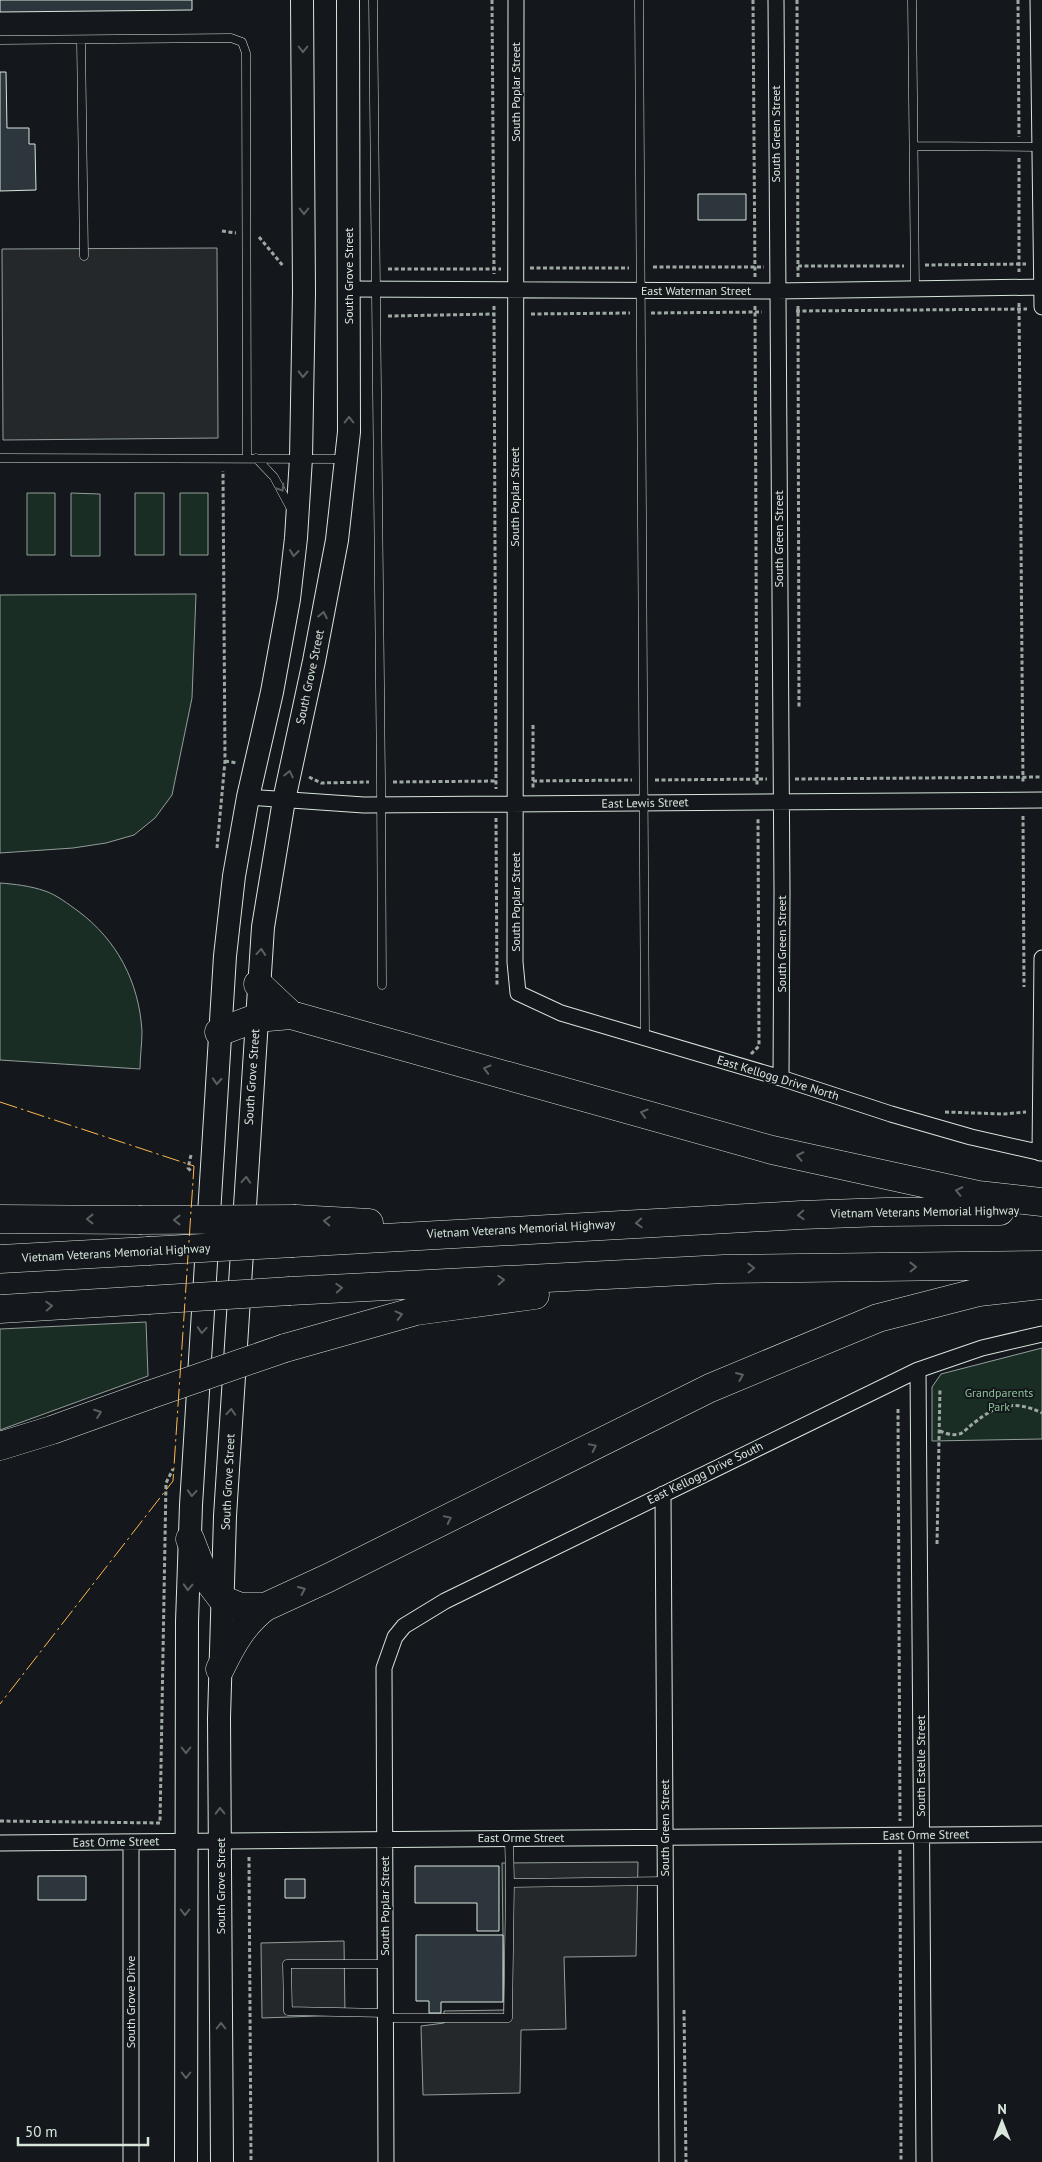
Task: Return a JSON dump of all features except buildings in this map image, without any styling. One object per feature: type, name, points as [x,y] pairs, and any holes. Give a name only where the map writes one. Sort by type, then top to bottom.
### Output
[{"type":"highway","points":[[258,984],[291,1015]]},
{"type":"highway","points":[[219,1032],[256,1018],[291,1015],[772,1150],[978,1195],[1042,1202]]},
{"type":"highway","name":"Vietnam Veterans Memorial Highway","points":[[0,1260],[148,1251],[294,1231],[498,1230],[885,1212],[1042,1211]]},
{"type":"highway","points":[[0,1219],[139,1220],[294,1231]]},
{"type":"highway","points":[[0,1309],[290,1291],[724,1269],[1042,1265]]},
{"type":"highway","points":[[0,1446],[52,1430],[285,1348],[416,1311],[724,1269]]},
{"type":"highway","points":[[220,1669],[235,1638],[252,1617],[264,1607],[328,1578],[710,1388],[878,1318],[979,1292],[1042,1285]]},
{"type":"highway","points":[[0,1456],[52,1430]]},
{"type":"highway","points":[[190,1539],[204,1574],[223,1600],[241,1606],[264,1607]]},
{"type":"street","points":[[186,2162],[185,1841],[187,1622],[190,1539],[225,956],[234,876],[248,797],[272,692],[289,599],[297,523],[301,458],[304,267],[302,0]]},
{"type":"street","name":"South Grove Street","points":[[222,2162],[220,1669],[226,1507],[263,928],[284,800],[326,601],[336,540],[349,432],[348,0]]},
{"type":"street","name":"South Poplar Street","points":[[516,0],[523,268],[516,781],[515,962],[518,993]]},
{"type":"street","name":"South Green Street","points":[[776,0],[781,1071]]},
{"type":"street","points":[[1038,0],[1042,287],[1038,308]]},
{"type":"street","name":"East Waterman Street","points":[[349,288],[494,291],[798,291],[1042,287]]},
{"type":"street","name":"East Lewis Street","points":[[248,797],[382,805],[1042,800]]},
{"type":"street","points":[[1041,1153],[1042,958]]},
{"type":"street","name":"East Kellogg Drive North","points":[[518,993],[562,1014],[645,1038],[781,1071],[891,1114],[971,1137],[1041,1153]]},
{"type":"street","name":"East Kellogg Drive South","points":[[390,1650],[395,1637],[404,1626],[445,1601],[918,1370],[967,1352],[1042,1334]]},
{"type":"street","name":"South Estelle Street","points":[[918,1370],[924,2162]]},
{"type":"street","name":"South Green Street","points":[[663,1494],[667,2162]]},
{"type":"street","name":"South Poplar Street","points":[[386,2162],[384,1668],[390,1650]]},
{"type":"street","name":"East Orme Street","points":[[0,1843],[1042,1834]]},
{"type":"street","name":"South Grove Drive","points":[[131,1842],[131,2162]]},
{"type":"lane","points":[[373,0],[382,782],[382,985]]},
{"type":"lane","points":[[639,0],[645,1038]]},
{"type":"lane","points":[[912,0],[916,289]]},
{"type":"lane","points":[[0,40],[231,38],[242,42],[246,53],[247,458]]},
{"type":"lane","points":[[81,40],[84,256]]},
{"type":"lane","points":[[914,146],[1040,147]]},
{"type":"lane","points":[[0,458],[346,459]]},
{"type":"lane","points":[[256,458],[274,477],[287,497],[297,523]]},
{"type":"lane","points":[[385,1964],[287,1964],[288,2011],[508,2018],[509,1838]]},
{"type":"lane","points":[[510,1883],[666,1881]]},
{"type":"path","points":[[492,0],[497,986]]},
{"type":"path","points":[[753,0],[759,1046],[750,1055],[781,1071]]},
{"type":"path","points":[[797,0],[799,719]]},
{"type":"path","points":[[1018,0],[1024,995]]},
{"type":"path","points":[[222,231],[259,236],[283,267],[304,267]]},
{"type":"path","points":[[529,258],[523,268],[523,314],[530,324]]},
{"type":"path","points":[[375,269],[1041,264]]},
{"type":"path","points":[[388,316],[1038,308]]},
{"type":"path","points":[[533,723],[533,804]]},
{"type":"path","points":[[225,761],[238,763]]},
{"type":"path","points":[[799,769],[799,802]]},
{"type":"path","points":[[304,775],[320,783],[1042,777]]},
{"type":"path","points":[[1024,1102],[1025,1112]]},
{"type":"path","points":[[939,1111],[1004,1114],[1041,1111]]},
{"type":"path","points":[[940,1431],[954,1435],[961,1434],[986,1413],[999,1407],[1022,1405],[1042,1413]]},
{"type":"path","points":[[898,1409],[902,2162]]},
{"type":"path","points":[[0,1821],[160,1823]]},
{"type":"path","points":[[249,1857],[251,2162]]},
{"type":"green space","points":[[27,493],[55,493],[55,555],[27,555]]},
{"type":"green space","points":[[71,493],[100,494],[100,556],[71,556]]},
{"type":"green space","points":[[135,493],[164,493],[164,555],[135,555]]},
{"type":"green space","points":[[180,493],[208,493],[208,555],[180,555]]},
{"type":"green space","points":[[196,594],[192,698],[172,795],[155,818],[134,835],[106,843],[73,848],[0,853],[0,595]]},
{"type":"green space","points":[[0,883],[34,888],[58,897],[92,922],[115,949],[131,979],[140,1013],[142,1031],[140,1069],[0,1060]]},
{"type":"green space","points":[[146,1322],[148,1376],[0,1430],[0,1329]]},
{"type":"green space","name":"Grandparents Park","points":[[1042,1348],[1042,1439],[932,1441],[932,1387],[941,1374]]},
{"type":"shaded area","points":[[217,248],[218,438],[3,440],[2,249]]},
{"type":"shaded area","points":[[638,1862],[636,1956],[564,1957],[566,2029],[521,2030],[520,2093],[423,2095],[421,2026],[444,2023],[444,2011],[504,2010],[502,1863]]},
{"type":"shaded area","points":[[344,1941],[345,2015],[262,2018],[261,1943]]},
{"type":"power","points":[[0,1102],[194,1166],[173,1481],[0,1704]]}]
